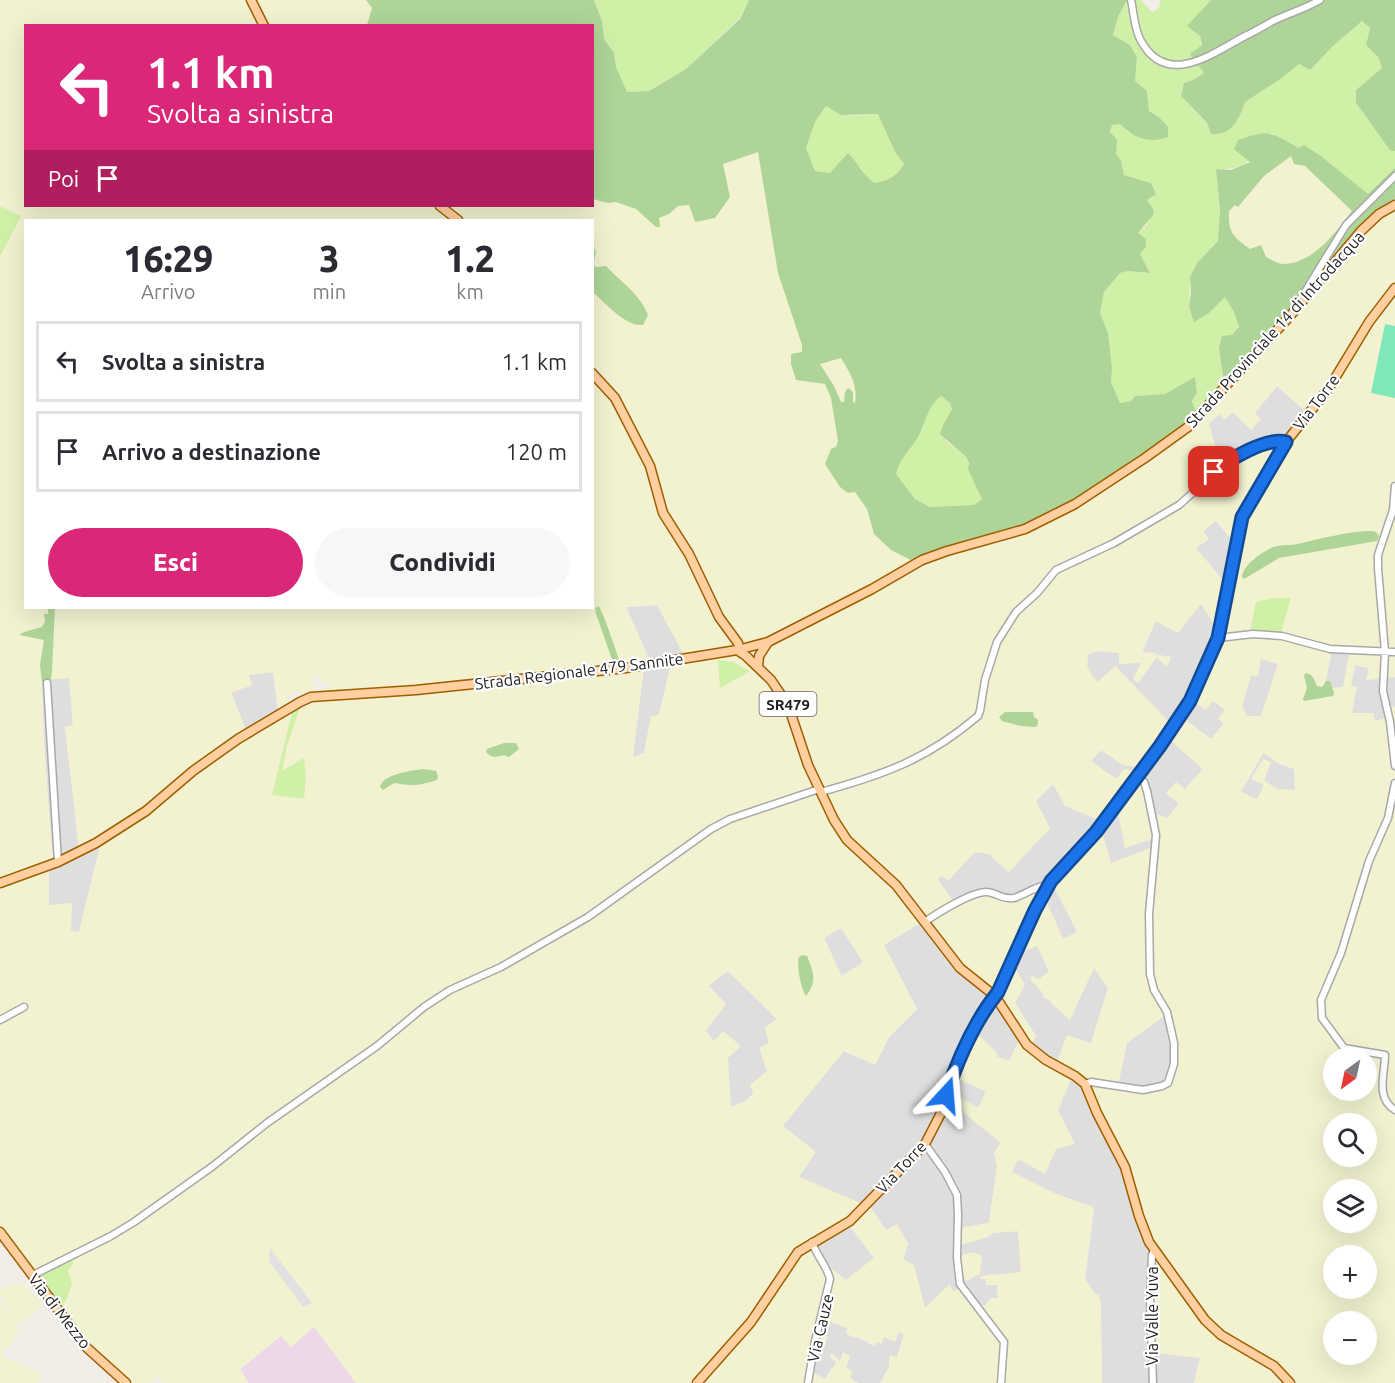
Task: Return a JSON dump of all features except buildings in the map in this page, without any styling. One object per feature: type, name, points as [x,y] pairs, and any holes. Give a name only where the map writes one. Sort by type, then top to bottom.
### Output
[{"type":"main road","points":[[251,0],[263,24]]},
{"type":"main road","name":"Strada Provinciale 14 di Introdacqua","points":[[740,651],[768,642],[922,560],[947,550],[1025,529],[1075,504],[1108,484],[1188,427],[1302,303],[1361,231],[1379,214],[1395,205]]},
{"type":"main road","points":[[441,207],[457,219]]},
{"type":"main road","name":"Via Torre","points":[[697,1383],[751,1322],[798,1252],[850,1221],[925,1144],[940,1115],[961,1055],[995,996],[1048,885],[1096,832],[1186,707],[1218,638],[1242,517],[1286,442],[1329,388],[1369,322],[1395,288]]},
{"type":"main road","points":[[594,375],[615,398],[650,466],[663,513],[689,554],[719,617],[738,643],[740,651]]},
{"type":"main road","points":[[758,667],[759,656],[768,642]]},
{"type":"main road","name":"Strada Regionale 479 Sannite","points":[[0,883],[58,862],[96,843],[140,815],[220,751],[311,697],[416,690],[626,668],[730,650],[740,651]]},
{"type":"main road","name":"SR479","points":[[740,651],[758,667],[788,705],[808,765],[847,840],[896,885],[960,968],[995,996],[1019,1035],[1033,1051],[1075,1076],[1084,1084]]},
{"type":"main road","points":[[1084,1084],[1125,1167],[1142,1227],[1154,1250],[1209,1325],[1221,1335],[1274,1366],[1290,1383]]},
{"type":"main road","name":"Via di Mezzo","points":[[0,1232],[86,1347],[126,1383]]},
{"type":"street","points":[[1131,0],[1137,29],[1149,51],[1157,59],[1182,66],[1210,56],[1274,20],[1294,14],[1320,0]]},
{"type":"street","points":[[1302,303],[1299,300],[1346,225],[1395,176]]},
{"type":"street","points":[[33,1275],[102,1241],[134,1222],[267,1123],[377,1046],[424,1007],[450,990],[501,967],[588,917],[711,829],[740,816],[820,790],[886,773],[934,749],[978,716],[985,680],[997,642],[1016,612],[1037,593],[1056,570],[1114,543],[1179,505],[1231,459],[1268,444],[1278,441],[1286,442]]},
{"type":"street","points":[[1395,486],[1392,510],[1378,555],[1385,652],[1383,691],[1390,722],[1395,766]]},
{"type":"street","points":[[1218,638],[1253,634],[1282,636],[1329,649],[1395,651]]},
{"type":"street","points":[[47,683],[58,862]]},
{"type":"street","points":[[1084,1084],[1091,1082],[1143,1090],[1162,1086],[1168,1083],[1174,1064],[1174,1043],[1167,1012],[1154,990],[1150,974],[1149,914],[1156,835],[1147,791],[1144,782],[1137,774]]},
{"type":"street","points":[[1395,783],[1388,818],[1369,861],[1341,953],[1323,992],[1320,1007],[1322,1018],[1344,1048],[1385,1055],[1382,1083],[1386,1103],[1395,1110]]},
{"type":"street","points":[[925,922],[952,904],[981,893],[993,893],[1005,899],[1048,885]]},
{"type":"street","points":[[0,1020],[24,1007]]},
{"type":"street","points":[[925,1144],[945,1172],[957,1195],[957,1270],[960,1284],[1004,1342],[1001,1383]]},
{"type":"street","name":"Via Cauze","points":[[808,1383],[815,1341],[830,1279],[812,1242]]},
{"type":"street","name":"Via Valle Yuva","points":[[1153,1383],[1150,1300],[1154,1250]]},
{"type":"shaded area","points":[[1277,386],[1306,412],[1283,440],[1220,466],[1209,423],[1219,414],[1233,412],[1250,429],[1255,413]]},
{"type":"shaded area","points":[[1216,521],[1234,542],[1226,584],[1196,548],[1209,539],[1203,531]]},
{"type":"shaded area","points":[[1201,603],[1216,628],[1183,708],[1171,724],[1115,666],[1098,682],[1092,676],[1087,666],[1088,655],[1097,651],[1120,653],[1119,664],[1142,662],[1156,653],[1142,652],[1156,621]]},
{"type":"shaded area","points":[[657,605],[684,655],[650,661],[626,607]]},
{"type":"shaded area","points":[[1332,651],[1349,653],[1351,685],[1355,665],[1369,668],[1366,680],[1395,677],[1395,708],[1393,706],[1392,716],[1375,721],[1352,713],[1356,686],[1323,689]]},
{"type":"shaded area","points":[[1260,659],[1278,664],[1261,717],[1247,716],[1242,707],[1251,675],[1258,676]]},
{"type":"shaded area","points":[[671,664],[659,715],[651,717],[644,753],[633,757],[644,667]]},
{"type":"shaded area","points":[[273,672],[278,711],[246,730],[231,692],[252,685],[248,675]]},
{"type":"shaded area","points":[[69,677],[73,725],[65,727],[79,849],[53,861],[46,785],[42,683],[45,680]]},
{"type":"shaded area","points":[[1213,700],[1225,710],[1224,723],[1211,739],[1183,718],[1193,701]]},
{"type":"shaded area","points":[[1169,739],[1203,769],[1185,789],[1166,793],[1179,803],[1167,818],[1154,814],[1116,779],[1091,761],[1101,750],[1123,765]]},
{"type":"shaded area","points":[[1263,753],[1280,764],[1294,769],[1295,790],[1277,789],[1263,780],[1251,778],[1264,785],[1257,800],[1241,792]]},
{"type":"shaded area","points":[[1053,784],[1117,807],[1153,838],[1154,847],[1111,863],[1099,824],[1049,877],[1077,932],[1063,939],[1044,896],[1011,896],[953,901],[937,879],[942,876],[949,880],[975,851],[989,854],[1008,872],[1036,801]]},
{"type":"shaded area","points":[[98,845],[99,850],[79,932],[71,931],[71,928],[49,906],[49,868]]},
{"type":"shaded area","points":[[922,922],[989,992],[1021,1040],[1010,1061],[997,1057],[979,1108],[1001,1143],[994,1153],[997,1166],[989,1223],[959,1228],[960,1245],[993,1233],[1018,1231],[1021,1272],[986,1279],[986,1285],[997,1285],[998,1298],[991,1298],[985,1306],[972,1303],[953,1292],[950,1285],[925,1308],[914,1269],[903,1259],[908,1244],[897,1224],[887,1230],[874,1258],[846,1280],[828,1266],[811,1239],[818,1235],[798,1177],[816,1152],[782,1126],[844,1051],[875,1065],[889,1037],[917,1009],[884,945]]},
{"type":"shaded area","points":[[841,928],[864,962],[841,976],[823,938]]},
{"type":"shaded area","points":[[1037,946],[1049,971],[1039,980],[1030,979],[1045,999],[1049,999],[1053,1005],[1094,967],[1108,988],[1091,1044],[1056,1064],[1031,1045],[1036,1036],[1015,1003],[1013,964],[1019,950]]},
{"type":"shaded area","points":[[728,971],[777,1019],[765,1028],[769,1043],[767,1071],[750,1085],[754,1093],[745,1101],[731,1107],[714,1041],[705,1031],[726,1004],[708,986]]},
{"type":"shaded area","points":[[1165,1015],[1170,1032],[1173,1064],[1167,1083],[1148,1088],[1118,1085],[1127,1043]]},
{"type":"shaded area","points":[[1072,1077],[1079,1081],[1114,1149],[1156,1256],[1200,1358],[1194,1383],[1102,1383],[1099,1294],[1096,1295],[1085,1279],[1094,1208],[1056,1194],[1011,1172],[1018,1158],[1058,1110]]},
{"type":"shaded area","points":[[270,1248],[312,1303],[303,1307],[269,1261]]},
{"type":"shaded area","points":[[823,1319],[848,1328],[846,1333],[874,1346],[876,1341],[884,1337],[899,1332],[904,1335],[897,1357],[890,1355],[889,1367],[880,1383],[858,1383],[850,1378],[846,1368],[837,1361],[834,1369],[832,1368],[825,1379],[812,1372]]},
{"type":"shaded area","points":[[314,1326],[356,1383],[249,1383],[239,1370],[281,1336]]},
{"type":"green space","points":[[0,0],[366,0],[372,8],[367,24],[24,24],[24,207],[594,207],[594,199],[608,203],[616,202],[659,218],[669,214],[678,206],[730,197],[723,164],[758,151],[778,273],[802,345],[802,352],[791,354],[791,364],[796,380],[825,384],[831,398],[838,441],[825,464],[840,487],[855,492],[867,509],[874,534],[891,550],[913,561],[1025,529],[1361,231],[1394,205],[1391,200],[1395,200],[1395,677],[1366,680],[1369,668],[1355,665],[1351,686],[1357,686],[1352,713],[1373,713],[1375,721],[1392,716],[1389,707],[1395,708],[1395,1383],[1294,1383],[1285,1372],[1212,1323],[1152,1241],[1091,1089],[1056,1064],[1067,1035],[1091,1043],[1108,988],[1094,968],[1070,1020],[1049,999],[1045,999],[1030,979],[1032,976],[1039,979],[1049,971],[1037,946],[1019,950],[1013,964],[1025,985],[1015,1003],[1036,1036],[1031,1045],[997,994],[966,971],[849,838],[811,764],[795,715],[760,665],[755,644],[684,655],[657,605],[626,607],[650,661],[451,683],[325,693],[324,689],[329,688],[329,682],[322,683],[320,677],[316,676],[312,677],[315,693],[304,697],[298,690],[288,696],[290,704],[278,711],[273,672],[249,675],[252,685],[231,693],[246,730],[144,809],[79,849],[65,727],[73,725],[69,678],[45,680],[42,683],[42,718],[53,861],[0,880]],"holes":[[[1277,386],[1306,412],[1283,440],[1220,465],[1209,423],[1219,414],[1224,420],[1233,412],[1251,430],[1261,419],[1255,413]],[[1216,521],[1234,542],[1225,584],[1196,548],[1209,539],[1203,531]],[[1201,604],[1216,627],[1197,678],[1183,708],[1171,724],[1115,666],[1098,682],[1087,666],[1088,655],[1097,651],[1119,653],[1119,664],[1141,663],[1133,679],[1138,683],[1157,657],[1167,667],[1171,657],[1142,652],[1155,621],[1178,633]],[[1332,651],[1349,653],[1343,687],[1324,689]],[[1261,659],[1278,664],[1261,716],[1247,716],[1242,707],[1251,675],[1258,676]],[[1193,701],[1206,710],[1213,701],[1225,710],[1218,719],[1224,723],[1211,739],[1183,718]],[[1169,739],[1203,769],[1185,789],[1176,782],[1166,793],[1179,804],[1167,818],[1154,814],[1145,781],[1136,772],[1124,769],[1116,779],[1091,761],[1101,750],[1123,765],[1139,768]],[[1263,753],[1280,764],[1294,769],[1295,790],[1277,789],[1264,781],[1271,762],[1263,759],[1251,779],[1264,785],[1257,799],[1241,792]],[[1053,784],[1065,806],[1106,823],[1117,808],[1125,848],[1153,839],[1154,847],[1111,863],[1099,823],[1049,877],[1077,932],[1063,939],[1044,896],[1043,883],[1011,896],[987,889],[953,901],[938,879],[942,876],[948,880],[975,852],[989,854],[1009,872],[1050,828],[1036,801]],[[1165,1015],[1174,1051],[1173,1064],[1167,1083],[1137,1088],[1118,1085],[1127,1043]]]},
{"type":"green space","points":[[366,0],[594,0],[602,21],[604,39],[614,53],[616,67],[627,92],[649,91],[686,69],[740,19],[749,0],[1127,0],[1118,17],[1113,35],[1130,45],[1137,57],[1135,81],[1147,91],[1149,111],[1168,127],[1168,137],[1148,140],[1136,136],[1120,124],[1112,125],[1110,132],[1117,140],[1116,154],[1121,161],[1124,175],[1151,183],[1156,194],[1147,200],[1154,214],[1138,233],[1146,239],[1146,247],[1140,254],[1150,273],[1128,271],[1120,273],[1104,292],[1100,313],[1108,333],[1111,382],[1120,403],[1131,401],[1135,396],[1165,394],[1195,377],[1197,393],[1192,401],[1195,410],[1224,383],[1219,348],[1222,336],[1232,335],[1239,327],[1234,312],[1225,297],[1208,314],[1194,322],[1189,307],[1190,277],[1197,263],[1218,241],[1220,210],[1216,169],[1231,170],[1250,162],[1234,149],[1238,140],[1269,134],[1298,148],[1304,145],[1368,194],[1395,168],[1395,200],[1392,201],[1394,205],[1379,214],[1198,417],[1145,458],[1025,529],[913,561],[891,550],[874,534],[867,509],[855,492],[848,493],[840,487],[825,464],[831,449],[836,447],[838,441],[831,398],[825,384],[796,380],[791,364],[791,354],[802,352],[802,345],[778,273],[758,152],[723,164],[730,197],[715,218],[695,222],[689,205],[678,206],[669,214],[659,218],[660,227],[656,227],[636,209],[616,202],[608,203],[594,199],[594,24],[367,24],[372,8]],"holes":[[[826,106],[841,115],[878,114],[895,152],[904,164],[898,172],[884,181],[874,183],[848,153],[830,173],[815,171],[806,148],[815,122]],[[1291,156],[1294,164],[1305,166],[1352,211],[1331,237],[1314,253],[1294,263],[1283,264],[1266,257],[1261,245],[1250,249],[1244,245],[1231,229],[1229,211],[1235,205],[1238,207],[1264,176]],[[841,358],[854,385],[855,403],[853,392],[848,388],[844,402],[841,402],[820,364]],[[941,396],[950,403],[952,409],[940,434],[966,457],[969,463],[968,469],[982,499],[974,505],[930,507],[915,499],[896,474],[901,461],[917,438],[930,408]]]},
{"type":"green space","points":[[594,0],[749,0],[740,18],[686,69],[649,91],[626,92],[616,67],[614,53],[604,39],[602,21]]},
{"type":"green space","points":[[1127,0],[1141,0],[1152,12],[1159,8],[1161,0],[1211,0],[1188,26],[1200,36],[1204,73],[1184,83],[1181,96],[1207,124],[1211,134],[1234,124],[1245,102],[1299,64],[1310,70],[1362,21],[1370,28],[1366,45],[1378,57],[1382,68],[1356,90],[1356,103],[1386,144],[1395,151],[1395,168],[1368,195],[1304,145],[1298,148],[1271,133],[1254,155],[1243,164],[1227,169],[1216,169],[1220,210],[1218,242],[1197,263],[1190,277],[1189,307],[1194,321],[1208,314],[1225,296],[1234,312],[1239,328],[1219,348],[1224,383],[1195,410],[1192,401],[1197,393],[1195,378],[1165,394],[1135,396],[1131,401],[1120,403],[1111,382],[1112,370],[1100,313],[1104,292],[1120,273],[1128,271],[1150,273],[1140,254],[1146,247],[1138,233],[1147,225],[1153,209],[1147,200],[1151,183],[1124,175],[1111,137],[1112,124],[1120,124],[1129,133],[1160,118],[1149,111],[1147,91],[1135,81],[1137,57],[1130,45],[1113,35],[1118,17]]},
{"type":"green space","points":[[1211,0],[1395,0],[1395,151],[1391,151],[1356,103],[1356,90],[1382,68],[1378,57],[1366,45],[1370,28],[1362,21],[1310,70],[1299,64],[1245,102],[1237,120],[1229,129],[1218,134],[1211,134],[1207,123],[1181,96],[1184,83],[1204,73],[1190,54],[1202,45],[1200,36],[1187,26]]},
{"type":"green space","points":[[826,106],[851,116],[878,114],[895,152],[904,164],[898,172],[884,181],[874,183],[864,176],[861,167],[830,173],[815,171],[806,148],[815,122]]},
{"type":"green space","points":[[1291,155],[1352,211],[1328,242],[1302,260],[1281,264],[1266,257],[1261,245],[1250,249],[1233,236],[1229,226],[1229,211],[1235,205],[1238,207],[1264,176]]},
{"type":"green space","points":[[0,206],[21,216],[1,255],[0,255]]},
{"type":"green space","points":[[594,265],[596,267],[606,266],[635,294],[648,315],[643,325],[636,325],[610,308],[594,293]]},
{"type":"green space","points":[[1385,324],[1395,326],[1395,398],[1371,393]]},
{"type":"green space","points":[[841,358],[857,390],[855,403],[853,402],[854,396],[845,392],[844,402],[841,402],[820,364]]},
{"type":"green space","points":[[941,395],[950,403],[952,409],[943,425],[946,441],[966,457],[982,500],[974,505],[930,507],[915,499],[896,474],[901,461],[917,438],[930,408]]},
{"type":"green space","points":[[1376,532],[1379,536],[1377,541],[1279,558],[1244,579],[1242,577],[1253,560],[1274,547]]},
{"type":"green space","points":[[1274,598],[1291,598],[1281,633],[1250,632],[1256,602]]},
{"type":"green space","points":[[599,606],[619,660],[618,664],[614,665],[596,614],[595,608]]},
{"type":"green space","points":[[48,609],[55,609],[52,671],[51,680],[45,680],[42,683],[40,665],[44,640],[19,635],[42,627],[45,622],[44,614],[48,614]]},
{"type":"green space","points":[[736,654],[744,658],[784,704],[832,821],[922,922],[884,945],[917,1009],[889,1037],[875,1065],[844,1051],[783,1126],[816,1152],[799,1177],[863,1204],[838,1227],[812,1239],[818,1252],[828,1266],[846,1280],[874,1258],[848,1224],[869,1205],[886,1230],[897,1224],[908,1244],[903,1259],[914,1265],[925,1308],[950,1284],[953,1292],[961,1287],[972,1303],[985,1306],[991,1298],[998,1298],[997,1285],[986,1285],[986,1279],[980,1279],[980,1276],[1021,1272],[1018,1231],[993,1233],[988,1237],[960,1245],[959,1228],[989,1223],[997,1166],[994,1153],[1001,1143],[954,1105],[960,1097],[978,1108],[986,1092],[954,1077],[975,1031],[998,1054],[997,1057],[1009,1061],[1021,1040],[1072,1077],[1058,1110],[1075,1144],[1056,1149],[1045,1174],[1018,1159],[1012,1172],[1056,1194],[1094,1207],[1085,1279],[1096,1295],[1099,1294],[1101,1304],[1102,1383],[880,1383],[889,1367],[890,1355],[897,1357],[904,1335],[899,1332],[895,1342],[884,1337],[881,1344],[876,1342],[875,1346],[846,1333],[847,1328],[823,1319],[820,1333],[828,1337],[821,1352],[816,1350],[812,1372],[825,1379],[837,1362],[830,1358],[832,1353],[840,1361],[843,1352],[850,1356],[846,1368],[852,1371],[850,1378],[858,1383],[710,1383],[706,1375],[698,1383],[356,1383],[314,1327],[291,1347],[281,1336],[240,1369],[249,1383],[164,1383],[158,1376],[150,1383],[128,1383],[86,1347],[59,1309],[67,1298],[72,1283],[68,1271],[73,1265],[30,1271],[0,1231],[0,886],[49,868],[49,905],[72,903],[71,931],[79,932],[99,850],[98,845],[212,759],[293,708],[272,795],[304,799],[303,759],[282,772],[287,746],[301,704],[312,699],[644,667],[633,757],[644,753],[651,716],[659,715],[671,664]],"holes":[[[841,928],[863,962],[842,976],[824,938]],[[728,971],[777,1019],[765,1028],[769,1043],[759,1048],[767,1071],[750,1086],[754,1094],[731,1107],[728,1058],[741,1046],[723,1031],[714,1041],[706,1031],[726,1004],[708,986]]]},
{"type":"green space","points":[[718,660],[733,662],[750,671],[720,688]]},
{"type":"green space","points":[[1306,673],[1312,676],[1317,686],[1322,687],[1326,681],[1330,681],[1333,696],[1304,701],[1307,688],[1304,675]]},
{"type":"green space","points":[[301,704],[287,746],[282,771],[304,758],[306,777],[304,799],[272,795],[293,708]]},
{"type":"green space","points":[[1005,712],[1033,712],[1038,724],[1036,727],[1021,726],[1002,721],[999,717]]},
{"type":"green space","points":[[504,743],[516,743],[519,749],[509,757],[504,755],[492,757],[486,752],[487,749]]},
{"type":"green space","points":[[423,769],[436,771],[437,780],[416,785],[394,783],[383,790],[380,787],[391,776]]},
{"type":"green space","points":[[802,955],[807,956],[813,977],[812,986],[806,996],[802,988],[798,961]]},
{"type":"green space","points":[[968,1253],[982,1256],[980,1274],[967,1281],[962,1277],[959,1256]]},
{"type":"green space","points":[[1156,1256],[1203,1321],[1265,1362],[1287,1383],[1194,1383],[1200,1358],[1155,1353],[1153,1261]]},
{"type":"green space","points":[[72,1258],[73,1264],[68,1271],[72,1283],[61,1308],[34,1277]]},
{"type":"green space","points":[[25,1283],[42,1307],[16,1326],[18,1332],[1,1355],[43,1375],[36,1383],[0,1383],[0,1299],[9,1314],[11,1313],[0,1294],[0,1289],[13,1284]]},
{"type":"route","points":[[946,1095],[969,1038],[987,1006],[998,992],[1048,885],[1096,832],[1160,746],[1190,701],[1218,638],[1242,517],[1286,442],[1278,441],[1249,450],[1231,459],[1214,472]]}]
